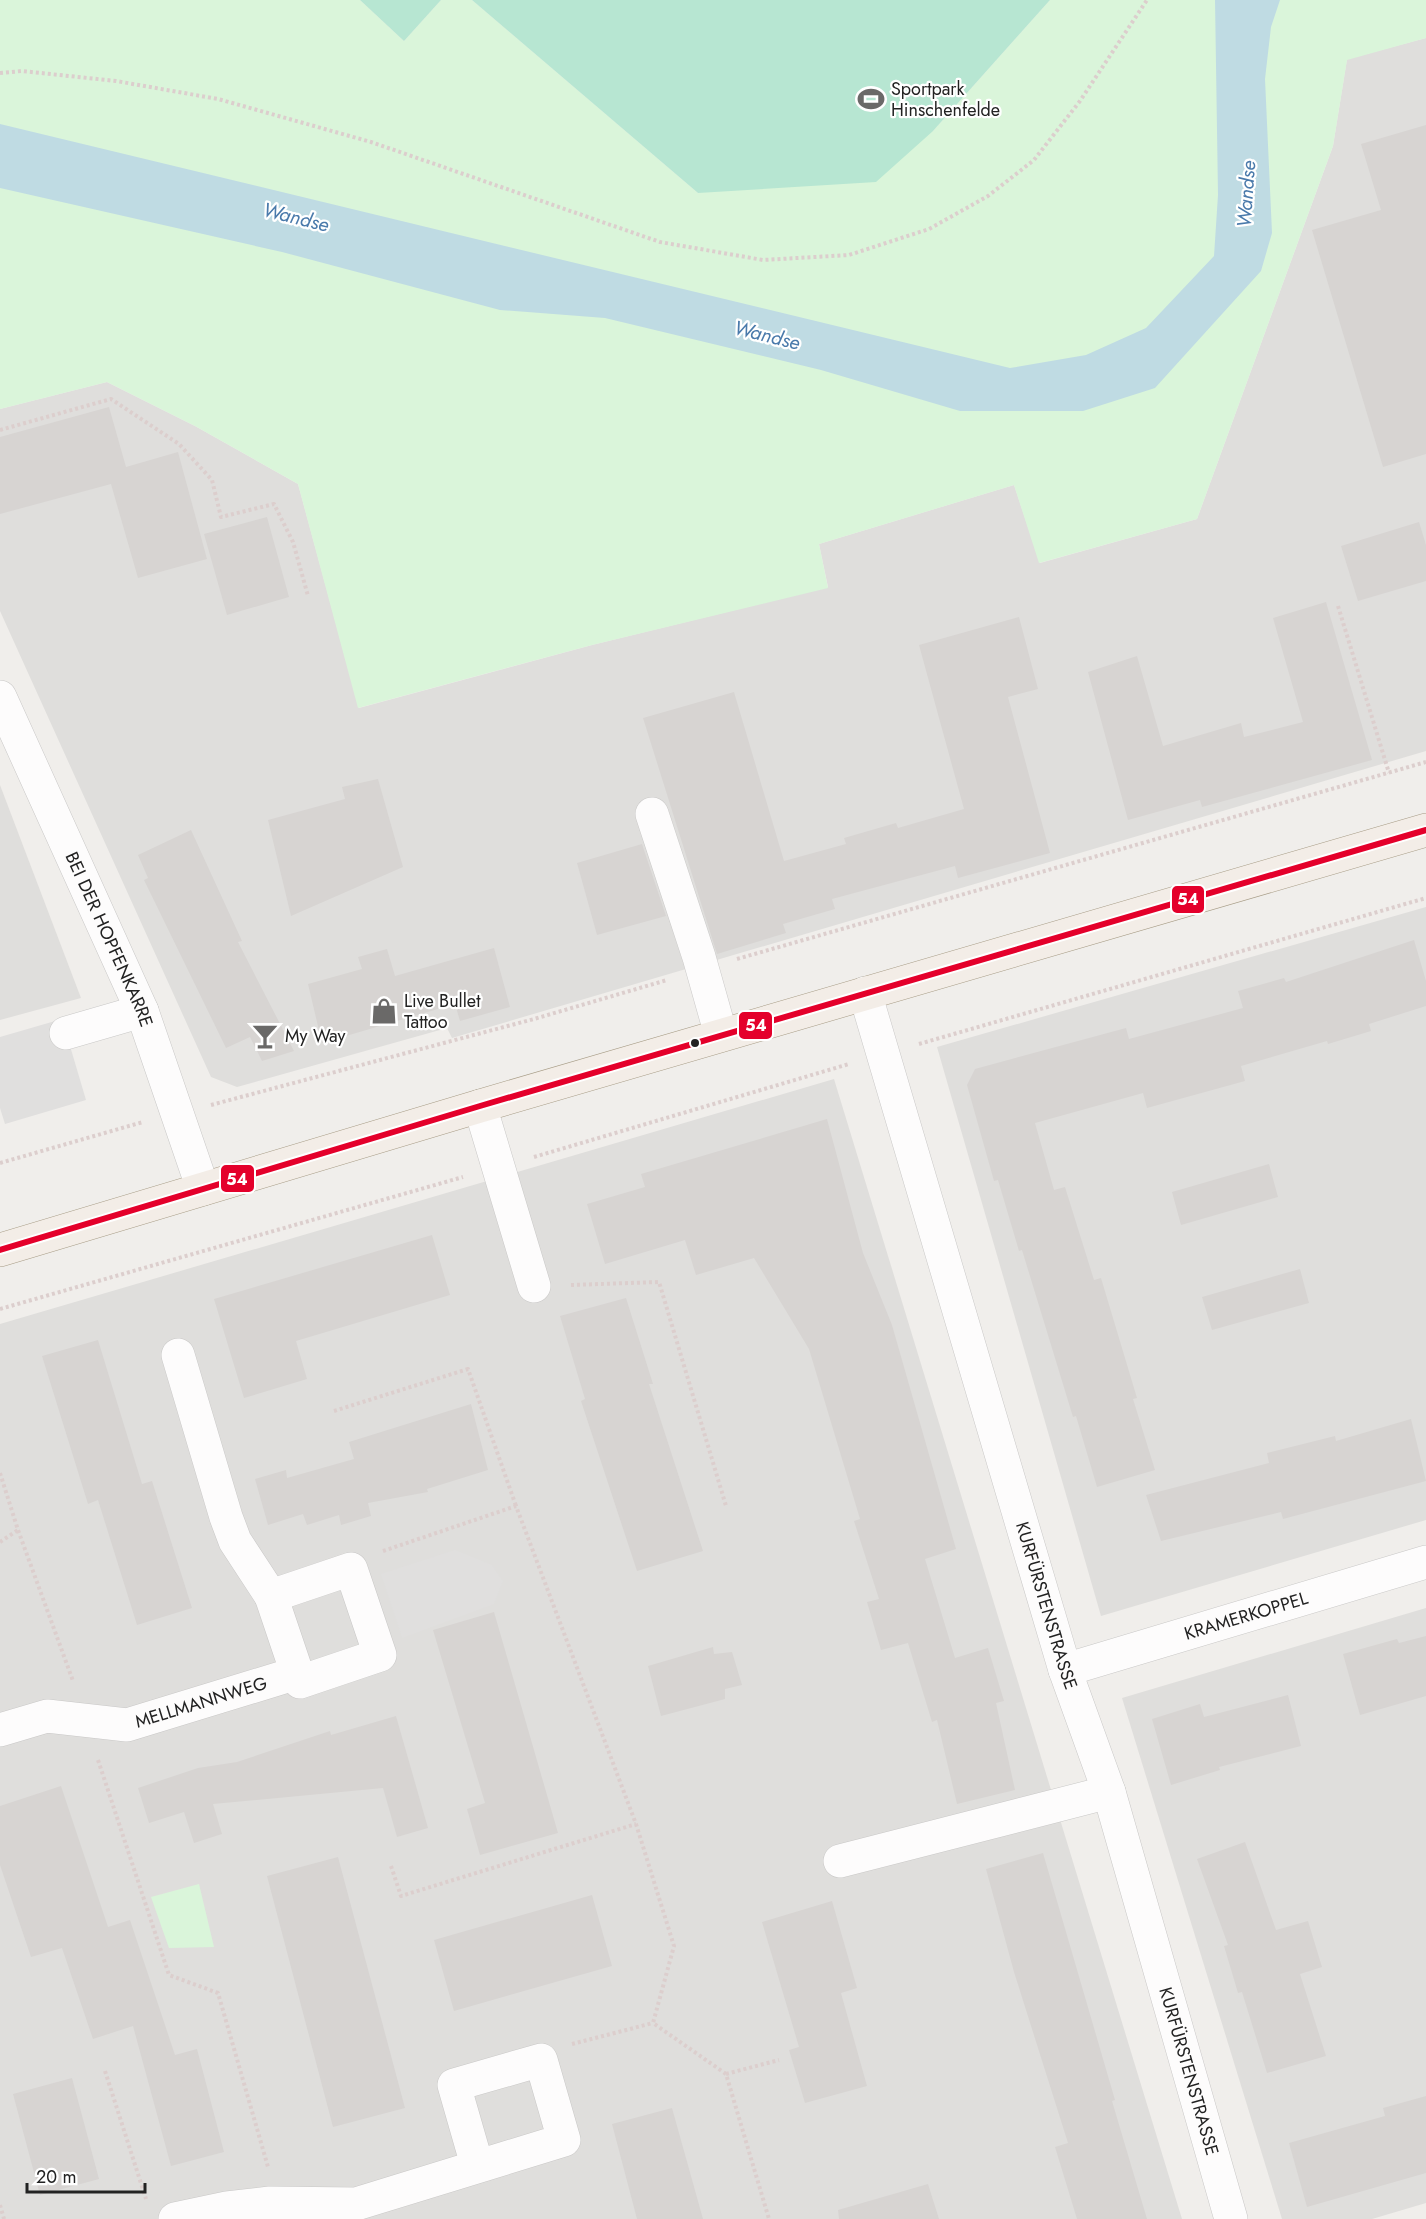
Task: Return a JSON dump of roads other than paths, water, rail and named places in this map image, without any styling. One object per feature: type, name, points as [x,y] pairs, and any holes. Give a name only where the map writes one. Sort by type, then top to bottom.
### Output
[{"type":"main road","points":[[0,1250],[721,1035],[1426,830]]},
{"type":"street","name":"BEI DER HOPFENKARRE","points":[[0,697],[142,1011],[203,1189]]},
{"type":"street","points":[[652,814],[699,957],[721,1035]]},
{"type":"street","name":"KURFÜRSTENSTRASSE","points":[[865,993],[1065,1670],[1109,1792],[1231,2219]]},
{"type":"street","points":[[66,1032],[142,1011]]},
{"type":"street","points":[[480,1106],[534,1286]]},
{"type":"street","points":[[178,1355],[235,1541],[271,1596],[297,1673]]},
{"type":"street","name":"KRAMERKOPPEL","points":[[1065,1670],[1426,1562]]},
{"type":"street","name":"MELLMANNWEG","points":[[0,1730],[47,1716],[127,1725],[297,1673],[300,1682],[380,1655],[351,1569],[271,1596]]},
{"type":"street","points":[[840,1861],[1109,1792]]},
{"type":"street","points":[[162,2213],[270,2203],[356,2204],[564,2140],[541,2060],[454,2085],[477,2165]]},
{"type":"water","name":"Wandse","points":[[1215,0],[1280,0],[1271,27],[1265,79],[1272,233],[1261,271],[1155,388],[1083,411],[960,411],[821,370],[605,318],[500,310],[282,252],[0,188],[0,124],[1010,368],[1086,355],[1146,328],[1214,256],[1218,195]]},
{"type":"place","name":"Sportpark Hinschenfelde","points":[[871,99]]},
{"type":"place","name":"Live Bullet Tattoo","points":[[384,1011]]},
{"type":"place","name":"My Way","points":[[265,1036]]}]
